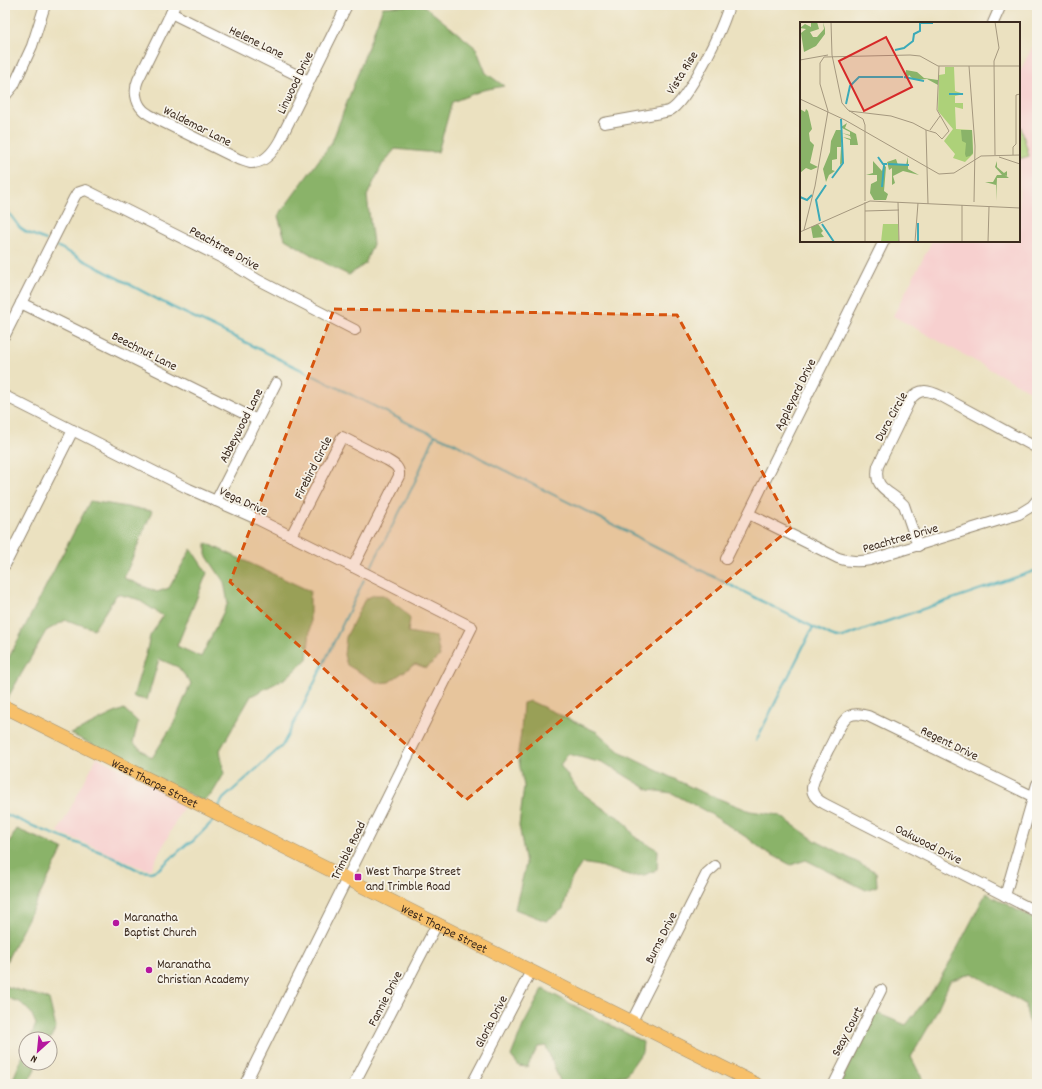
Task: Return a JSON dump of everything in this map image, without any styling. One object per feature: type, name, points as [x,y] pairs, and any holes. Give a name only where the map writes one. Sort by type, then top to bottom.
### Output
[{"type":"main road","name":"West Tharpe Street","points":[[5,707],[756,1084]]},
{"type":"street","name":"Linwood Drive","points":[[256,163],[262,161],[275,150],[347,5]]},
{"type":"street","name":"Vista Rise","points":[[604,123],[669,111],[679,102],[701,68],[722,27],[729,5]]},
{"type":"street","points":[[993,22],[1001,5]]},
{"type":"street","points":[[5,96],[14,85],[27,57],[34,40],[43,6]]},
{"type":"street","name":"Helene Lane","points":[[173,9],[309,81]]},
{"type":"street","name":"Waldemar Lane","points":[[173,9],[136,85],[136,98],[142,110],[238,159],[250,163],[256,163]]},
{"type":"street","name":"Peachtree Drive","points":[[21,302],[74,198],[77,193],[82,190],[86,190],[224,259],[258,280],[354,330]]},
{"type":"street","name":"Appleyard Drive","points":[[726,559],[884,242]]},
{"type":"street","points":[[5,336],[21,302]]},
{"type":"street","name":"Beechnut Lane","points":[[21,302],[257,420]]},
{"type":"street","name":"Abbeywood Lane","points":[[216,501],[276,383]]},
{"type":"street","name":"Dura Circle","points":[[918,546],[904,505],[881,486],[877,477],[878,466],[910,400],[914,395],[922,391],[931,392],[943,397],[1037,448]]},
{"type":"street","name":"Vega Drive","points":[[5,396],[189,490],[291,536],[472,628]]},
{"type":"street","points":[[5,565],[73,430]]},
{"type":"street","name":"Firebird Circle","points":[[291,536],[342,437],[394,464],[400,471],[399,476],[353,567]]},
{"type":"street","name":"Peachtree Drive","points":[[749,514],[838,558],[849,562],[859,562],[918,546],[1019,514],[1032,506],[1037,500]]},
{"type":"street","name":"Trimble Road","points":[[245,1084],[472,628]]},
{"type":"street","name":"Oakwood Drive","points":[[854,714],[841,724],[813,782],[813,792],[815,797],[819,801],[1037,912]]},
{"type":"street","name":"Regent Drive","points":[[854,714],[868,716],[1034,797]]},
{"type":"street","points":[[1005,896],[1037,784]]},
{"type":"street","name":"Burns Drive","points":[[632,1022],[707,873],[715,866]]},
{"type":"street","name":"Fannie Drive","points":[[354,1084],[437,924]]},
{"type":"street","name":"Gloria Drive","points":[[472,1084],[531,971]]},
{"type":"street","name":"Seay Court","points":[[834,1084],[881,990]]},
{"type":"highlighted area","points":[[334,309],[677,315],[792,527],[466,800],[230,582]]},
{"type":"shaded area","points":[[1037,38],[1037,395],[893,316],[931,242],[1020,242],[1020,71]]},
{"type":"shaded area","points":[[97,757],[186,802],[151,869],[136,866],[58,832]]},
{"type":"green space","points":[[423,5],[476,48],[486,73],[504,86],[483,90],[452,102],[438,152],[395,149],[382,165],[367,196],[373,244],[365,264],[349,275],[332,267],[285,239],[278,216],[332,142],[383,7]]},
{"type":"green space","points":[[1020,128],[1029,156],[1020,159]]},
{"type":"green space","points":[[90,501],[152,511],[124,578],[157,592],[169,588],[191,549],[207,573],[177,646],[201,657],[228,603],[224,582],[206,555],[206,543],[310,591],[310,630],[307,659],[286,678],[251,696],[220,750],[224,774],[212,794],[203,801],[71,734],[124,709],[138,722],[133,743],[152,758],[174,723],[191,683],[178,667],[159,659],[147,700],[133,697],[150,636],[163,616],[137,599],[117,594],[94,629],[66,620],[46,631],[7,699],[5,698],[5,665]]},
{"type":"green space","points":[[374,595],[383,595],[404,611],[410,619],[408,632],[436,637],[440,656],[426,668],[415,664],[389,682],[378,683],[347,665],[344,655],[346,637],[365,599]]},
{"type":"green space","points":[[530,701],[597,732],[621,753],[697,790],[750,811],[779,815],[816,841],[876,872],[877,886],[866,890],[806,860],[791,865],[763,850],[709,813],[672,793],[649,790],[606,764],[568,754],[560,765],[578,790],[604,809],[623,820],[636,838],[658,850],[657,870],[644,875],[632,876],[599,866],[582,863],[571,880],[563,909],[546,921],[515,909],[526,864],[519,825],[524,786],[518,752],[523,703]]},
{"type":"green space","points":[[17,829],[63,849],[5,964],[5,849]]},
{"type":"green space","points":[[986,893],[1037,921],[1037,1034],[1031,1031],[1025,1004],[972,973],[950,981],[933,1019],[911,1057],[925,1084],[840,1084],[874,1012],[906,1025],[933,990],[950,962]]},
{"type":"green space","points":[[5,986],[49,999],[56,1028],[54,1031],[33,1031],[36,1024],[31,1013],[21,1003],[5,997]]},
{"type":"green space","points":[[543,989],[643,1042],[642,1052],[626,1075],[606,1078],[603,1084],[560,1084],[546,1046],[538,1047],[527,1067],[519,1066],[511,1056],[523,1026]]},
{"type":"green space","points":[[18,1067],[18,1071],[34,1071],[27,1084],[11,1084]]},
{"type":"waterway","points":[[5,208],[20,228],[46,240]]},
{"type":"waterway","points":[[57,246],[172,307],[416,427],[456,444],[484,460],[837,638],[1037,570]]},
{"type":"waterway","points":[[371,567],[413,486],[435,435]]},
{"type":"waterway","points":[[218,808],[223,799],[282,746],[364,580]]},
{"type":"waterway","points":[[756,741],[813,627]]},
{"type":"waterway","points":[[5,814],[111,856],[140,871],[151,872],[159,869],[187,844],[192,842],[213,821],[214,818]]},
{"type":"place","name":"West Tharpe Street and Trimble Road","points":[[358,877]]},
{"type":"place","name":"Maranatha Baptist Church","points":[[116,923]]},
{"type":"place","name":"Maranatha Christian Academy","points":[[149,970]]}]
